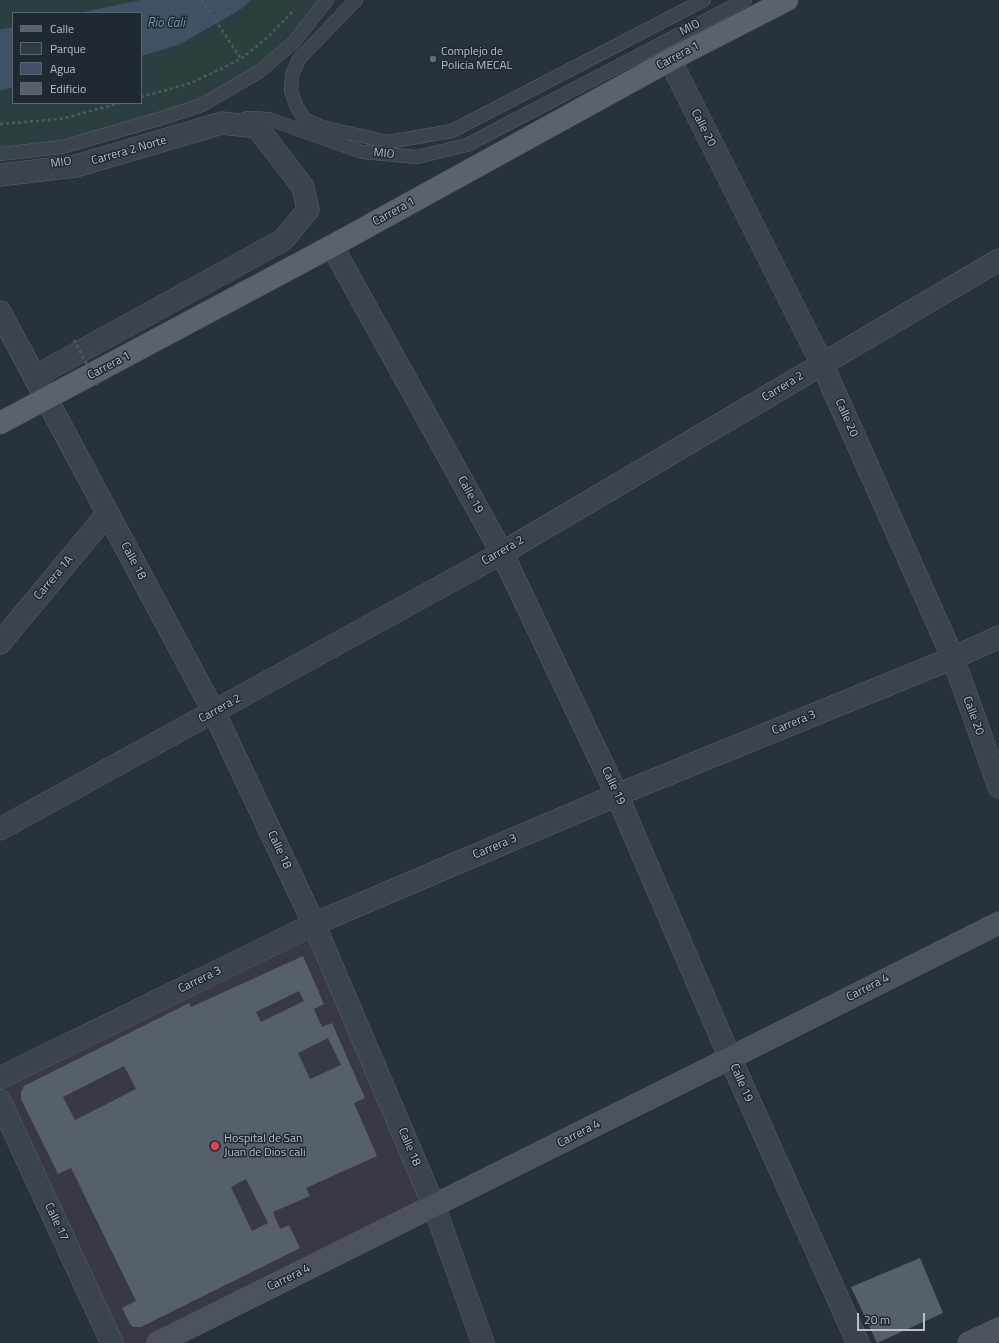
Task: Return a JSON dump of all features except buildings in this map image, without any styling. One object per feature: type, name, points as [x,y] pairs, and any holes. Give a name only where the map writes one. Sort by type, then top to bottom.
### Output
[{"type":"main road","name":"Carrera 1","points":[[0,423],[46,400],[332,246],[670,60],[787,0]]},
{"type":"street","name":"Calle 20","points":[[670,60],[822,364],[952,658],[999,787]]},
{"type":"street","name":"Carrera 2 Norte","points":[[0,175],[76,166],[222,123],[257,127],[303,187],[308,210],[283,240],[34,377]]},
{"type":"street","name":"Calle 19","points":[[332,246],[502,553],[617,795],[730,1058],[858,1343]]},
{"type":"street","name":"Carrera 2","points":[[0,829],[502,553],[999,260]]},
{"type":"street","name":"Calle 18","points":[[0,312],[214,712],[314,924],[434,1206],[483,1343]]},
{"type":"street","name":"Carrera 1A","points":[[0,643],[108,513]]},
{"type":"street","name":"Carrera 3","points":[[0,1078],[314,924],[617,795],[952,658],[999,637]]},
{"type":"street","name":"Carrera 4","points":[[158,1343],[999,923]]},
{"type":"street","name":"Calle 17","points":[[0,1101],[112,1343]]},
{"type":"street","points":[[969,1343],[999,1329]]},
{"type":"lane","name":"MIO","points":[[0,154],[62,146],[159,119],[202,105],[260,71],[294,42],[327,0]]},
{"type":"lane","points":[[356,0],[298,59],[292,75],[291,91],[296,105],[304,119],[322,127],[388,142],[452,131],[704,0]]},
{"type":"lane","name":"MIO","points":[[0,170],[75,161],[218,118],[268,119],[362,152],[417,157],[467,145],[745,0]]},
{"type":"path","points":[[202,0],[241,59]]},
{"type":"path","points":[[142,97],[191,84],[241,59],[269,36],[298,5]]},
{"type":"path","points":[[0,124],[61,119],[116,104]]},
{"type":"path","points":[[74,340],[98,386]]},
{"type":"shaded area","name":"Hospital de San Juan de Dios cali","points":[[314,924],[434,1206],[158,1343],[112,1343],[0,1101],[0,1078]]},
{"type":"green space","points":[[0,0],[140,0],[83,12],[12,12],[12,27],[0,29]]},
{"type":"green space","points":[[251,0],[327,0],[260,71],[159,119],[0,154],[0,90],[12,88],[12,104],[142,104],[142,56],[179,45],[243,8]]},
{"type":"water","name":"Rio Cali","points":[[140,0],[251,0],[243,8],[179,45],[142,56],[142,12],[83,12]]},
{"type":"water","points":[[12,27],[12,88],[0,90],[0,29]]},
{"type":"place","name":"Complejo de Policia MECAL","points":[[433,59]]},
{"type":"place","name":"Hospital de San Juan de Dios cali","points":[[215,1146]]}]
